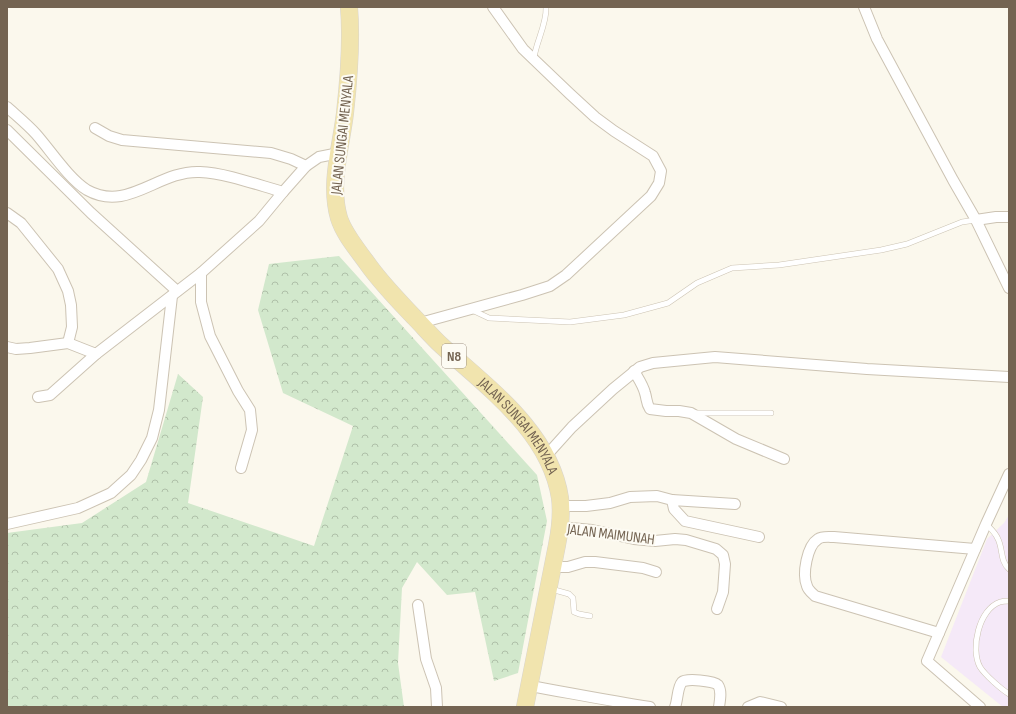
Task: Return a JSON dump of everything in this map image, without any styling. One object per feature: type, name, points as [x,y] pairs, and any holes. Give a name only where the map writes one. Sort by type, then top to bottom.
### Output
[{"type":"main road","name":"JALAN SUNGAI MENYALA","points":[[349,7],[351,49],[345,113],[336,175],[335,199],[340,219],[350,239],[387,289],[441,344],[517,416],[536,440],[545,457],[556,485],[560,506],[560,527],[554,567],[525,707]]},
{"type":"street","points":[[420,323],[550,286],[566,275],[651,196],[659,183],[661,171],[653,156],[595,117],[523,49],[493,7]]},
{"type":"street","points":[[864,7],[877,39],[976,220],[1009,288]]},
{"type":"street","points":[[7,108],[35,133],[78,185],[100,195],[122,197],[166,178],[182,173],[200,172],[230,177],[283,192]]},
{"type":"street","points":[[95,128],[109,136],[122,140],[271,153],[291,159],[306,166]]},
{"type":"street","points":[[7,130],[174,294]]},
{"type":"street","points":[[38,397],[50,395],[96,354],[201,272],[259,221],[306,166],[319,157],[339,153]]},
{"type":"street","points":[[7,213],[21,223],[58,269],[68,291],[71,305],[72,328],[68,343]]},
{"type":"street","points":[[976,220],[1009,217]]},
{"type":"street","points":[[201,272],[201,302],[210,336],[238,391],[250,410],[252,430],[241,468]]},
{"type":"street","points":[[7,524],[78,508],[111,493],[131,475],[141,460],[152,438],[159,410],[174,294]]},
{"type":"street","points":[[7,347],[16,349],[68,343],[96,354]]},
{"type":"street","points":[[545,457],[572,427],[634,372],[640,367],[653,363],[714,357],[867,369],[1009,377]]},
{"type":"street","points":[[634,372],[641,383],[645,393],[646,404],[650,409],[679,411],[691,414],[736,439],[784,458]]},
{"type":"street","points":[[980,707],[927,661],[1009,474]]},
{"type":"street","points":[[560,506],[586,506],[610,503],[630,497],[657,496],[672,500],[735,504]]},
{"type":"street","points":[[672,500],[674,509],[684,522],[759,537]]},
{"type":"street","name":"JALAN MAIMUNAH","points":[[560,527],[592,530],[634,539],[655,541],[675,539],[686,540],[716,548],[723,555],[725,564],[723,592],[717,609]]},
{"type":"street","points":[[939,633],[815,596],[807,587],[807,554],[812,544],[820,538],[834,537],[975,549]]},
{"type":"street","points":[[554,567],[568,567],[585,562],[595,562],[643,568],[656,572]]},
{"type":"street","points":[[418,605],[426,659],[436,688],[437,707]]},
{"type":"street","points":[[675,707],[679,688],[682,682],[687,680],[715,683],[719,686],[721,697],[719,707]]},
{"type":"street","points":[[530,686],[590,696],[608,701],[650,707]]},
{"type":"street","points":[[748,707],[760,702],[780,707]]},
{"type":"lane","points":[[534,59],[546,7]]},
{"type":"lane","points":[[469,309],[489,318],[570,322],[624,315],[668,303],[697,283],[732,268],[779,265],[880,250],[907,244],[962,222],[976,220]]},
{"type":"lane","points":[[691,414],[771,413]]},
{"type":"lane","points":[[986,524],[995,532],[1002,551],[1002,560],[1009,569]]},
{"type":"lane","points":[[549,588],[569,594],[573,598],[574,612],[590,616]]},
{"type":"lane","points":[[1009,601],[999,602],[987,612],[980,623],[976,643],[976,654],[980,667],[1000,688],[1009,694]]},
{"type":"shaded area","points":[[1009,515],[1009,707],[1003,707],[941,657],[987,539],[1004,523]]},
{"type":"green space","points":[[339,256],[537,475],[547,521],[518,673],[494,681],[475,592],[447,595],[417,562],[402,588],[398,663],[404,707],[7,707],[7,533],[82,523],[146,482],[178,374],[203,397],[188,503],[314,546],[353,426],[283,393],[258,310],[269,264]]}]
